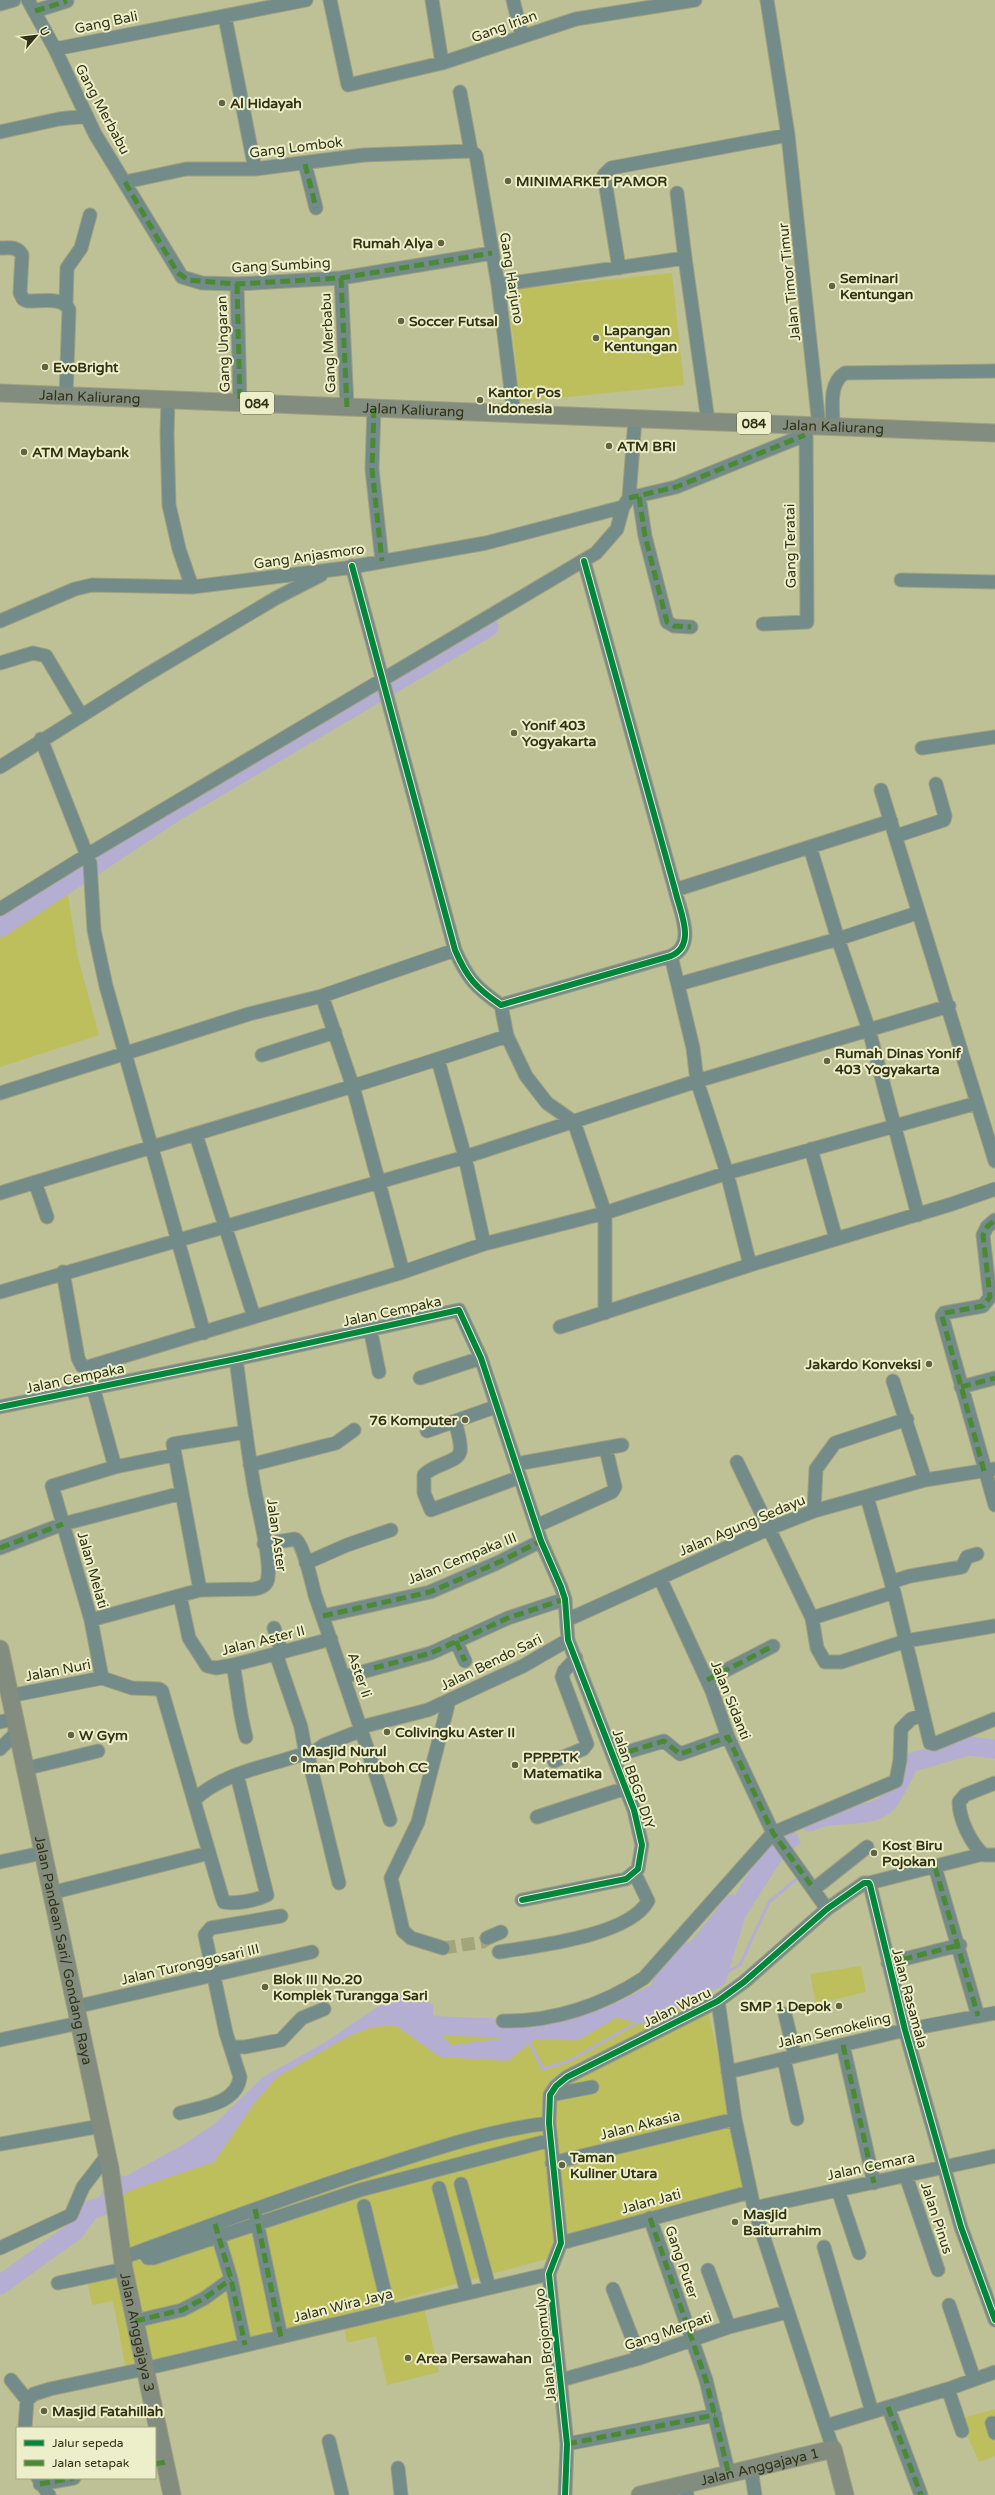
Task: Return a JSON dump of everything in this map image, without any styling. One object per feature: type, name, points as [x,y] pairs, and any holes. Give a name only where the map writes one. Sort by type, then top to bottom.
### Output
[{"type":"main road","name":"Jalan Kaliurang","points":[[0,393],[708,421],[816,428],[995,433]]},
{"type":"main road","name":"Jalan Pandean Sari/ Gondang Raya","points":[[0,1649],[10,1696],[10,1724],[24,1769],[108,2162]]},
{"type":"main road","name":"Jalan Anggajaya 3","points":[[108,2162],[118,2236],[154,2427]]},
{"type":"main road","name":"Jalan Anggajaya 3","points":[[156,2436],[161,2463],[172,2495]]},
{"type":"main road","name":"Jalan Anggajaya 1","points":[[640,2495],[686,2490],[729,2475],[833,2449]]},
{"type":"main road","points":[[833,2449],[845,2495]]},
{"type":"street","points":[[0,4],[14,0]]},
{"type":"street","name":"Gang Bali","points":[[55,49],[177,23],[225,17],[306,0]]},
{"type":"street","name":"Gang Irian","points":[[330,0],[348,85],[442,63],[576,19],[695,0]]},
{"type":"street","points":[[432,0],[442,63]]},
{"type":"street","points":[[514,0],[522,36]]},
{"type":"street","name":"Jalan Timor Timur","points":[[767,0],[788,135],[816,428]]},
{"type":"street","points":[[31,5],[67,1]]},
{"type":"street","name":"Gang Merbabu","points":[[31,5],[55,49],[87,116],[126,182]]},
{"type":"street","points":[[225,17],[254,169]]},
{"type":"street","name":"Gang Harjuno","points":[[460,92],[471,151],[476,155],[498,285],[514,414]]},
{"type":"street","points":[[0,132],[59,119],[87,116]]},
{"type":"street","points":[[619,268],[604,175],[607,171],[611,168],[788,135]]},
{"type":"street","name":"Gang Lombok","points":[[126,182],[186,169],[254,169],[305,164],[364,155],[471,151]]},
{"type":"street","points":[[305,164],[316,208]]},
{"type":"street","name":"Gang Sumbing","points":[[126,182],[182,277],[202,282],[237,284],[341,278],[492,254]]},
{"type":"street","points":[[677,193],[708,421]]},
{"type":"street","points":[[66,396],[69,310],[66,303],[67,268],[81,248],[90,215]]},
{"type":"street","points":[[0,248],[14,248],[20,250],[22,256],[20,293],[23,299],[27,301],[66,303]]},
{"type":"street","points":[[498,285],[685,258]]},
{"type":"street","name":"Gang Merbabu","points":[[341,278],[346,407]]},
{"type":"street","name":"Gang Ungaran","points":[[237,284],[240,403]]},
{"type":"street","points":[[816,428],[833,386],[839,377],[845,373],[995,371]]},
{"type":"street","points":[[168,400],[167,434],[169,505],[179,549],[192,587]]},
{"type":"street","points":[[374,408],[372,469],[382,561]]},
{"type":"street","points":[[0,909],[88,859],[584,561],[607,542],[616,529],[630,501],[635,419]]},
{"type":"street","name":"Gang Anjasmoro","points":[[0,621],[74,590],[92,585],[192,587],[336,569],[486,543],[676,487],[816,428]]},
{"type":"street","name":"Gang Teratai","points":[[763,624],[807,622],[816,428]]},
{"type":"street","points":[[630,501],[645,536],[667,622],[674,626],[691,627]]},
{"type":"street","points":[[501,1005],[671,956],[680,952],[686,936],[675,890],[584,561]]},
{"type":"street","points":[[352,566],[455,950],[464,972],[475,986],[501,1005],[507,1036],[526,1076],[547,1103],[574,1122],[605,1213],[605,1312]]},
{"type":"street","points":[[0,767],[41,739],[276,598],[312,578],[336,569]]},
{"type":"street","points":[[901,580],[995,582]]},
{"type":"street","points":[[0,663],[33,652],[46,656],[82,715]]},
{"type":"street","points":[[922,748],[995,737]]},
{"type":"street","points":[[41,739],[88,859],[96,941],[151,1146],[204,1333]]},
{"type":"street","points":[[896,836],[941,823],[944,820],[945,816],[936,784]]},
{"type":"street","points":[[881,790],[896,836],[917,913],[949,1006],[995,1161]]},
{"type":"street","points":[[675,890],[891,821]]},
{"type":"street","points":[[810,847],[838,939],[869,1030],[918,1215]]},
{"type":"street","points":[[679,984],[838,939],[917,913]]},
{"type":"street","points":[[0,1093],[127,1055],[250,1014],[322,996],[455,950]]},
{"type":"street","points":[[671,956],[679,984],[697,1081],[727,1173],[750,1265]]},
{"type":"street","points":[[322,996],[353,1087],[403,1272]]},
{"type":"street","points":[[0,1292],[63,1272],[465,1157],[697,1081],[949,1006]]},
{"type":"street","points":[[262,1055],[335,1032]]},
{"type":"street","points":[[0,1193],[151,1146],[196,1135],[353,1087],[507,1036]]},
{"type":"street","points":[[438,1060],[465,1157],[484,1244]]},
{"type":"street","points":[[63,1272],[78,1358],[84,1367],[204,1333],[403,1272],[484,1244],[605,1213],[727,1173],[977,1102]]},
{"type":"street","points":[[196,1135],[254,1317]]},
{"type":"street","points":[[811,1149],[836,1240]]},
{"type":"street","points":[[35,1182],[47,1217]]},
{"type":"street","points":[[560,1327],[750,1265],[918,1215],[995,1189]]},
{"type":"street","points":[[995,1220],[987,1227],[983,1235],[990,1297],[988,1302],[983,1306],[944,1313],[942,1316],[961,1387],[990,1470],[995,1505]]},
{"type":"street","name":"Jalan Cempaka","points":[[0,1407],[93,1386],[236,1359],[370,1328],[458,1310],[481,1358],[495,1407],[541,1541],[565,1599],[568,1630]]},
{"type":"street","points":[[370,1328],[379,1372]]},
{"type":"street","points":[[420,1378],[481,1358]]},
{"type":"street","name":"Jalan Aster","points":[[91,1620],[200,1590],[254,1589],[263,1586],[269,1576],[250,1465],[236,1359]]},
{"type":"street","points":[[961,1387],[995,1378]]},
{"type":"street","points":[[893,1380],[907,1419],[925,1480]]},
{"type":"street","points":[[93,1386],[115,1467]]},
{"type":"street","points":[[427,1431],[495,1407]]},
{"type":"street","points":[[814,1511],[816,1469],[835,1443],[907,1419]]},
{"type":"street","points":[[455,1422],[460,1450],[459,1455],[452,1460],[431,1468],[424,1475],[424,1493],[431,1510],[518,1471],[622,1444]]},
{"type":"street","points":[[250,1465],[336,1443],[354,1430]]},
{"type":"street","points":[[200,1590],[173,1444],[246,1432]]},
{"type":"street","points":[[536,1526],[612,1492],[615,1486],[606,1449]]},
{"type":"street","points":[[174,1454],[115,1467],[53,1484],[51,1490],[63,1524],[182,1493]]},
{"type":"street","points":[[737,1462],[812,1618],[819,1653],[829,1664],[880,1651],[906,1641],[995,1626]]},
{"type":"street","name":"Jalan Agung Sedayu","points":[[568,1630],[660,1578],[768,1529],[814,1511],[925,1480],[990,1470]]},
{"type":"street","points":[[867,1497],[892,1587],[923,1716],[932,1745],[995,1719]]},
{"type":"street","name":"Jalan Melati","points":[[0,1548],[63,1524],[91,1620]]},
{"type":"street","points":[[306,1563],[347,1545],[391,1530]]},
{"type":"street","name":"Aster Ii","points":[[264,1544],[295,1539],[299,1541],[323,1616],[362,1728],[390,1820]]},
{"type":"street","name":"Jalan Cempaka III","points":[[323,1616],[430,1592],[497,1563],[541,1541]]},
{"type":"street","points":[[812,1618],[892,1587],[910,1576],[962,1567],[966,1557],[977,1554]]},
{"type":"street","name":"Jalan Sidanti","points":[[660,1578],[707,1680],[728,1737],[775,1836],[812,1887]]},
{"type":"street","name":"Jalan Aster II","points":[[180,1596],[190,1638],[207,1666],[216,1668],[233,1665],[331,1639]]},
{"type":"street","points":[[344,1677],[431,1652],[508,1618],[565,1599]]},
{"type":"street","name":"Jalan Nuri","points":[[10,1696],[102,1678],[91,1620]]},
{"type":"street","points":[[274,1628],[279,1653],[301,1727],[339,1883]]},
{"type":"street","name":"Jalan BBGP DIY","points":[[568,1630],[576,1658],[626,1788],[642,1836],[641,1861],[635,1874]]},
{"type":"street","name":"Jalan Bendo Sari","points":[[307,1755],[324,1745],[362,1728],[428,1710],[523,1666],[568,1630]]},
{"type":"street","points":[[456,1642],[465,1661]]},
{"type":"street","points":[[707,1680],[773,1646]]},
{"type":"street","points":[[554,1760],[583,1749],[587,1744],[562,1677],[564,1671],[576,1658]]},
{"type":"street","points":[[233,1665],[239,1694],[240,1716],[246,1737]]},
{"type":"street","points":[[102,1678],[132,1688],[159,1688],[162,1691],[224,1902],[260,1899],[267,1895],[238,1775]]},
{"type":"street","points":[[443,1948],[411,1938],[403,1931],[391,1878],[418,1822],[449,1701]]},
{"type":"street","points":[[503,2021],[538,2020],[569,2013],[627,1989],[644,1978],[775,1836],[896,1781],[900,1760],[901,1729],[908,1722],[923,1716]]},
{"type":"street","points":[[0,1749],[10,1724]]},
{"type":"street","points":[[614,1756],[664,1741],[680,1754],[728,1737]]},
{"type":"street","points":[[24,1769],[98,1751]]},
{"type":"street","points":[[194,1800],[207,1788],[238,1775],[274,1762],[307,1755]]},
{"type":"street","points":[[989,1854],[969,1834],[959,1802],[965,1795],[995,1783]]},
{"type":"street","points":[[538,1818],[626,1788]]},
{"type":"street","points":[[867,1847],[812,1887],[827,1909],[863,1884],[989,1854]]},
{"type":"street","points":[[0,1862],[42,1853]]},
{"type":"street","points":[[51,1893],[209,1853]]},
{"type":"street","points":[[936,1867],[960,1945],[978,2016]]},
{"type":"street","points":[[499,1952],[550,1944],[612,1929],[626,1921],[646,1906],[648,1901],[635,1874],[618,1882],[522,1900]]},
{"type":"street","name":"Jalan Rasamala","points":[[869,1883],[905,2030],[961,2226],[995,2320]]},
{"type":"street","name":"Jalan Waru","points":[[550,2095],[556,2086],[567,2077],[718,2001],[744,1982],[827,1909]]},
{"type":"street","points":[[180,2113],[222,2102],[239,2085],[240,2077],[212,1976],[205,1941],[208,1931],[216,1927],[281,1916]]},
{"type":"street","points":[[487,1938],[501,1932]]},
{"type":"street","points":[[888,1963],[960,1945]]},
{"type":"street","name":"Jalan Turonggosari III","points":[[0,2040],[77,2015],[212,1976],[312,1952]]},
{"type":"street","points":[[718,2001],[735,2119],[754,2208],[833,2449]]},
{"type":"street","points":[[231,2047],[245,2047],[281,2040],[302,2018],[324,2009]]},
{"type":"street","name":"Jalan Semokeling","points":[[728,2072],[905,2030],[995,2013]]},
{"type":"street","points":[[785,2014],[797,2119]]},
{"type":"street","points":[[844,2045],[874,2183]]},
{"type":"street","points":[[58,2283],[123,2264],[143,2250],[255,2208],[441,2146],[492,2133],[550,2123],[550,2095],[592,2087]]},
{"type":"street","name":"Jalan Akasia","points":[[552,2163],[735,2119]]},
{"type":"street","name":"Jalan Brojomulyo","points":[[550,2123],[552,2163],[560,2243],[549,2274],[551,2305],[561,2380],[567,2444],[565,2495]]},
{"type":"street","points":[[0,2144],[101,2126]]},
{"type":"street","points":[[143,2250],[148,2258],[153,2258],[219,2238],[310,2205],[360,2190],[551,2140]]},
{"type":"street","points":[[441,2146],[449,2167]]},
{"type":"street","name":"Jalan Cemara","points":[[754,2208],[906,2176],[944,2165],[995,2156]]},
{"type":"street","points":[[0,2248],[71,2215],[83,2187],[108,2162]]},
{"type":"street","points":[[356,2174],[360,2190]]},
{"type":"street","name":"Jalan Pinus","points":[[906,2176],[938,2270]]},
{"type":"street","points":[[461,2184],[489,2288]]},
{"type":"street","points":[[439,2188],[467,2293]]},
{"type":"street","points":[[838,2190],[859,2253]]},
{"type":"street","points":[[305,2192],[310,2205]]},
{"type":"street","name":"Jalan Jati","points":[[560,2243],[750,2192]]},
{"type":"street","points":[[364,2206],[389,2310]]},
{"type":"street","points":[[255,2208],[281,2336]]},
{"type":"street","name":"Gang Puter","points":[[650,2218],[706,2380],[729,2475]]},
{"type":"street","points":[[215,2224],[231,2278],[245,2345]]},
{"type":"street","points":[[824,2248],[872,2412]]},
{"type":"street","points":[[708,2270],[729,2327]]},
{"type":"street","name":"Jalan Wira Jaya","points":[[27,2400],[34,2394],[50,2389],[144,2370],[389,2310],[549,2274]]},
{"type":"street","points":[[135,2322],[182,2310],[205,2298],[231,2278]]},
{"type":"street","points":[[613,2289],[640,2358]]},
{"type":"street","points":[[949,2305],[974,2379]]},
{"type":"street","name":"Gang Merpati","points":[[561,2380],[640,2358],[729,2327],[787,2312]]},
{"type":"street","points":[[826,2426],[948,2389],[995,2372]]},
{"type":"street","points":[[11,2380],[27,2400],[25,2427]]},
{"type":"street","points":[[948,2389],[962,2431]]},
{"type":"street","points":[[888,2407],[921,2495]]},
{"type":"street","points":[[567,2444],[715,2415]]},
{"type":"street","points":[[329,2441],[342,2495]]},
{"type":"street","points":[[398,2468],[402,2495]]},
{"type":"street","points":[[752,2469],[755,2495]]},
{"type":"street","points":[[39,2481],[62,2479]]},
{"type":"street","points":[[39,2481],[49,2495]]},
{"type":"shaded area","name":"Lapangan Kentungan","points":[[672,273],[684,385],[520,402],[508,290]]},
{"type":"shaded area","points":[[68,895],[78,958],[99,1035],[0,1067],[0,931]]},
{"type":"shaded area","points":[[792,1826],[801,1842],[781,1861],[745,1917],[725,1984],[646,2025],[614,2017],[582,2026],[542,2033],[508,2061],[440,2057],[395,2025],[372,2027],[349,2036],[277,2077],[253,2105],[214,2162],[102,2200],[104,2188],[181,2146],[213,2125],[263,2077],[324,2043],[398,1993],[433,2004],[433,2028],[452,2045],[498,2039],[546,2020],[598,2012],[651,1985],[663,1958],[681,1938],[702,1950],[754,1863]]},
{"type":"shaded area","points":[[861,1966],[866,1992],[816,2004],[810,1974]]},
{"type":"shaded area","name":"Taman Kuliner Utara","points":[[680,1970],[706,2002],[748,2188],[560,2242],[557,2256],[307,2325],[147,2363],[124,2255],[114,2190],[191,2170],[275,2076],[349,2036],[372,2027],[395,2025],[574,2031]]},
{"type":"shaded area","points":[[120,2267],[141,2367],[126,2370],[113,2301],[92,2305],[86,2274]]},
{"type":"shaded area","name":"Area Persawahan","points":[[423,2303],[439,2372],[387,2385],[376,2336],[347,2343],[343,2322]]},
{"type":"shaded area","points":[[995,2409],[995,2456],[979,2462],[960,2419]]},
{"type":"waterway","points":[[0,928],[175,812],[489,627]]},
{"type":"waterway","points":[[810,1822],[829,1816],[859,1814],[878,1809],[889,1801],[899,1785],[909,1763],[968,1746],[995,1749]]},
{"type":"waterway","points":[[725,1973],[740,1965],[769,1902],[800,1876]]},
{"type":"waterway","points":[[681,1969],[733,1904]]},
{"type":"waterway","points":[[408,2021],[441,2026],[575,2031],[608,2012]]},
{"type":"waterway","points":[[528,2040],[543,2069],[569,2061],[640,2021]]},
{"type":"waterway","points":[[0,2285],[75,2231],[90,2210],[106,2205],[114,2190],[122,2185]]},
{"type":"tunnel","points":[[443,1948],[483,1942],[487,1938]]},
{"type":"marked path","points":[[35,11],[67,1]]},
{"type":"marked path","points":[[305,164],[316,208]]},
{"type":"marked path","points":[[125,182],[177,272],[188,280],[237,284],[341,278],[492,253]]},
{"type":"marked path","points":[[341,278],[347,407]]},
{"type":"marked path","points":[[237,284],[240,403]]},
{"type":"marked path","points":[[374,408],[372,469],[382,561]]},
{"type":"marked path","points":[[629,498],[676,487],[805,435]]},
{"type":"marked path","points":[[639,497],[645,536],[667,622],[674,626],[691,627]]},
{"type":"marked path","points":[[984,1471],[942,1316],[944,1313],[983,1306],[990,1297],[983,1235],[987,1227],[995,1220]]},
{"type":"marked path","points":[[961,1387],[995,1378]]},
{"type":"marked path","points":[[0,1548],[63,1524]]},
{"type":"marked path","points":[[323,1616],[430,1592],[497,1563],[541,1541]]},
{"type":"marked path","points":[[374,1668],[431,1653],[508,1618],[565,1599]]},
{"type":"marked path","points":[[456,1641],[465,1661]]},
{"type":"marked path","points":[[707,1680],[773,1646]]},
{"type":"marked path","points":[[614,1756],[664,1741],[680,1754],[728,1737],[773,1833],[811,1885]]},
{"type":"marked path","points":[[935,1867],[978,2016]]},
{"type":"marked path","points":[[888,1963],[960,1945]]},
{"type":"marked path","points":[[843,2045],[874,2183]]},
{"type":"marked path","points":[[255,2209],[281,2337]]},
{"type":"marked path","points":[[650,2218],[706,2380],[729,2475]]},
{"type":"marked path","points":[[215,2224],[231,2279],[245,2345]]},
{"type":"marked path","points":[[135,2321],[182,2310],[205,2298],[231,2279]]},
{"type":"marked path","points":[[888,2407],[921,2495]]},
{"type":"marked path","points":[[567,2444],[715,2415]]},
{"type":"marked path","points":[[156,2464],[166,2462]]},
{"type":"marked path","points":[[40,2484],[68,2479]]},
{"type":"cycle path","points":[[352,566],[455,950],[473,982],[501,1005],[671,956],[679,951],[685,936],[683,918],[584,561]]},
{"type":"cycle path","points":[[0,1407],[236,1359],[459,1310],[481,1358],[541,1541],[561,1587],[565,1599],[568,1640],[634,1810],[642,1845],[638,1869],[626,1879],[522,1900]]},
{"type":"cycle path","points":[[565,2495],[567,2444],[549,2274],[561,2243],[549,2123],[550,2095],[556,2086],[567,2077],[718,2001],[744,1982],[827,1909],[864,1883],[869,1883],[870,1885],[905,2030],[961,2227],[995,2320]]},
{"type":"place","name":"Al Hidayah","points":[[222,103]]},
{"type":"place","name":"MINIMARKET PAMOR","points":[[508,181]]},
{"type":"place","name":"Rumah Alya","points":[[441,243]]},
{"type":"place","name":"Seminari Kentungan","points":[[832,286]]},
{"type":"place","name":"Soccer Futsal","points":[[401,321]]},
{"type":"place","name":"Lapangan Kentungan","points":[[596,338]]},
{"type":"place","name":"EvoBright","points":[[45,367]]},
{"type":"place","name":"Kantor Pos Indonesia","points":[[480,400]]},
{"type":"place","name":"ATM BRI","points":[[609,446]]},
{"type":"place","name":"ATM Maybank","points":[[24,452]]},
{"type":"place","name":"Yonif 403 Yogyakarta","points":[[514,733]]},
{"type":"place","name":"Rumah Dinas Yonif 403 Yogyakarta","points":[[827,1061]]},
{"type":"place","name":"Jakardo Konveksi","points":[[929,1364]]},
{"type":"place","name":"76 Komputer","points":[[465,1420]]},
{"type":"place","name":"Colivingku Aster II","points":[[387,1732]]},
{"type":"place","name":"W Gym","points":[[71,1735]]},
{"type":"place","name":"Masjid Nurul Iman Pohruboh CC","points":[[294,1759]]},
{"type":"place","name":"PPPPTK Matematika","points":[[515,1765]]},
{"type":"place","name":"Kost Biru Pojokan","points":[[874,1853]]},
{"type":"place","name":"Blok III No.20 Komplek Turangga Sari","points":[[265,1987]]},
{"type":"place","name":"SMP 1 Depok","points":[[839,2006]]},
{"type":"place","name":"Taman Kuliner Utara","points":[[562,2165]]},
{"type":"place","name":"Masjid Baiturrahim","points":[[735,2222]]},
{"type":"place","name":"Area Persawahan","points":[[408,2358]]},
{"type":"place","name":"Masjid Fatahillah","points":[[44,2411]]}]
